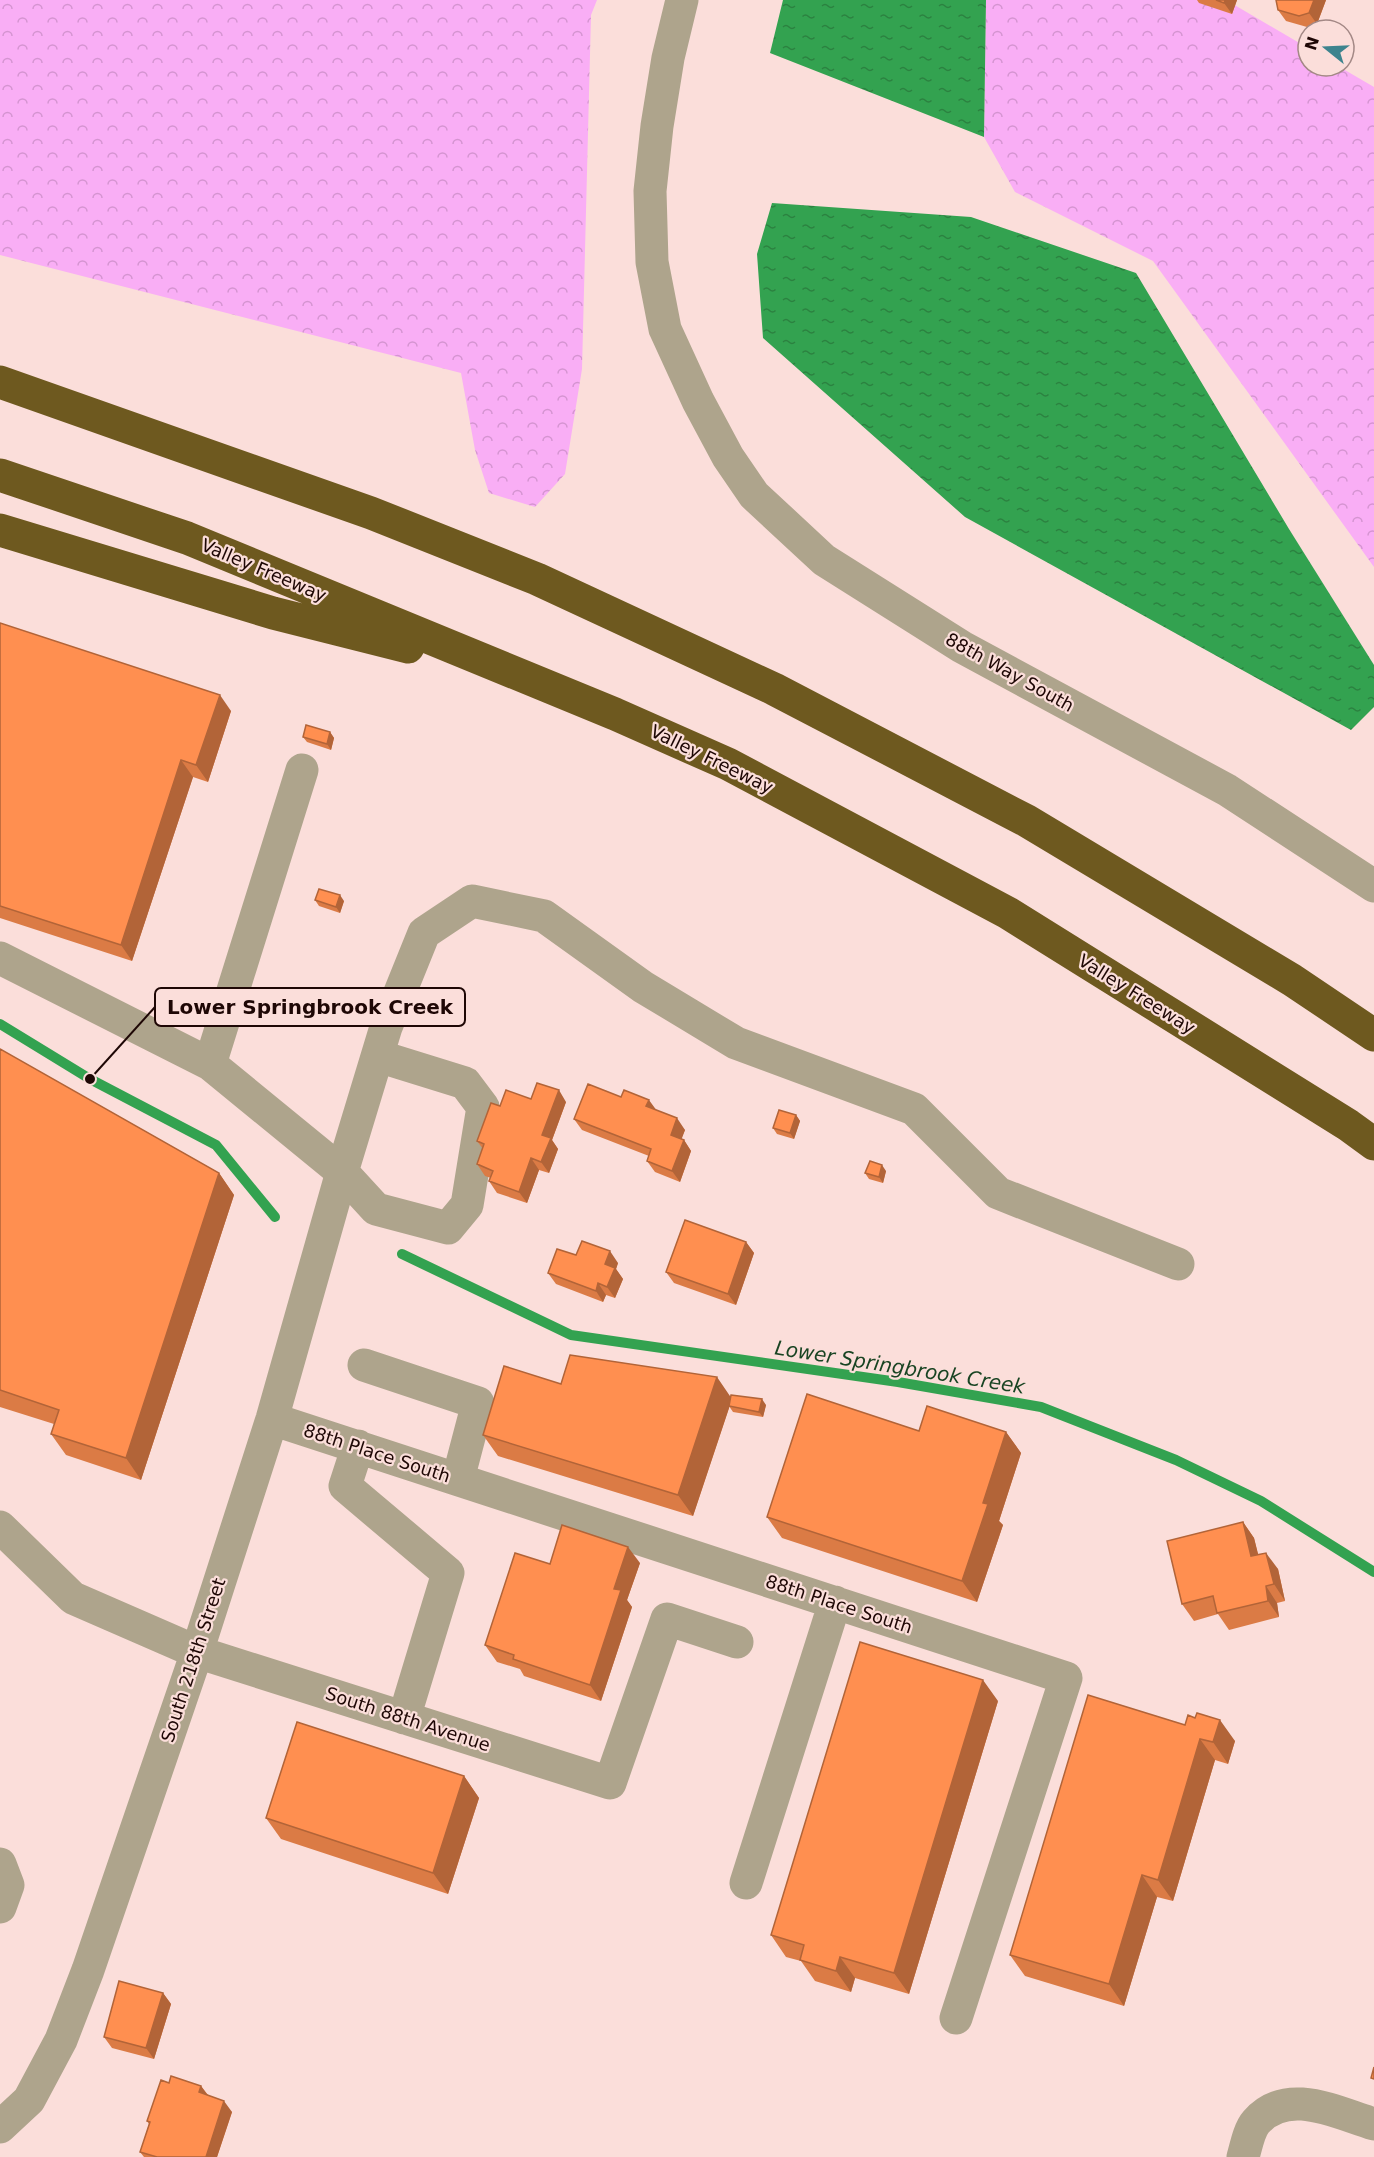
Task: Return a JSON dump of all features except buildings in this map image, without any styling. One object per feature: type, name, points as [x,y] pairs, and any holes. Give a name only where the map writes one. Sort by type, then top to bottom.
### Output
[{"type":"highway","points":[[5,383],[371,513],[537,579],[774,689],[1027,821],[1292,980],[1374,1035]]},
{"type":"highway","name":"Valley Freeway","points":[[0,476],[187,538],[615,714],[728,764],[1008,913],[1348,1125],[1374,1144]]},
{"type":"highway","points":[[0,530],[273,613],[515,674]]},
{"type":"street","name":"88th Way South","points":[[682,0],[668,58],[657,126],[650,191],[652,262],[665,329],[698,401],[728,457],[754,495],[824,560],[962,647],[1227,790],[1374,886]]},
{"type":"street","points":[[210,1064],[302,770]]},
{"type":"street","points":[[342,1172],[386,1027],[424,933],[472,901],[544,916],[643,987],[736,1043],[914,1109],[998,1193],[1178,1264]]},
{"type":"street","points":[[0,958],[210,1064],[342,1172],[376,1209],[448,1228],[467,1205],[483,1107],[465,1083],[378,1056]]},
{"type":"street","name":"South 218th Street","points":[[0,2127],[29,2100],[61,2040],[88,1970],[197,1652],[272,1419],[342,1172]]},
{"type":"street","points":[[364,1365],[478,1403],[458,1479]]},
{"type":"street","name":"88th Place South","points":[[272,1419],[1066,1678],[956,2018]]},
{"type":"street","points":[[358,1446],[345,1485],[448,1573],[404,1718]]},
{"type":"street","name":"South 88th Avenue","points":[[0,1527],[72,1598],[197,1652],[610,1783],[667,1619],[737,1642]]},
{"type":"street","points":[[746,1883],[835,1602]]},
{"type":"street","points":[[0,1864],[8,1885],[0,1907]]},
{"type":"street","points":[[1243,2157],[1255,2122],[1278,2106],[1303,2102],[1374,2124]]},
{"type":"green space","points":[[0,0],[597,0],[591,15],[582,369],[565,474],[535,507],[489,493],[475,450],[461,373],[0,255]]},
{"type":"green space","points":[[986,0],[1226,0],[1296,41],[1296,78],[1356,76],[1374,87],[1374,567],[1153,261],[1015,192],[984,137]]},
{"type":"water","points":[[783,0],[986,0],[984,137],[770,53]]},
{"type":"water","points":[[772,203],[971,217],[1136,273],[1289,529],[1374,665],[1374,707],[1351,730],[965,517],[763,338],[757,254]]},
{"type":"waterway","name":"Lower Springbrook Creek","points":[[0,1024],[90,1079],[216,1145],[275,1217]]},
{"type":"waterway","name":"Lower Springbrook Creek","points":[[402,1254],[571,1335],[898,1382],[1041,1407],[1176,1460],[1261,1501],[1374,1572]]},
{"type":"place","name":"Lower Springbrook Creek","points":[[90,1079]]}]
